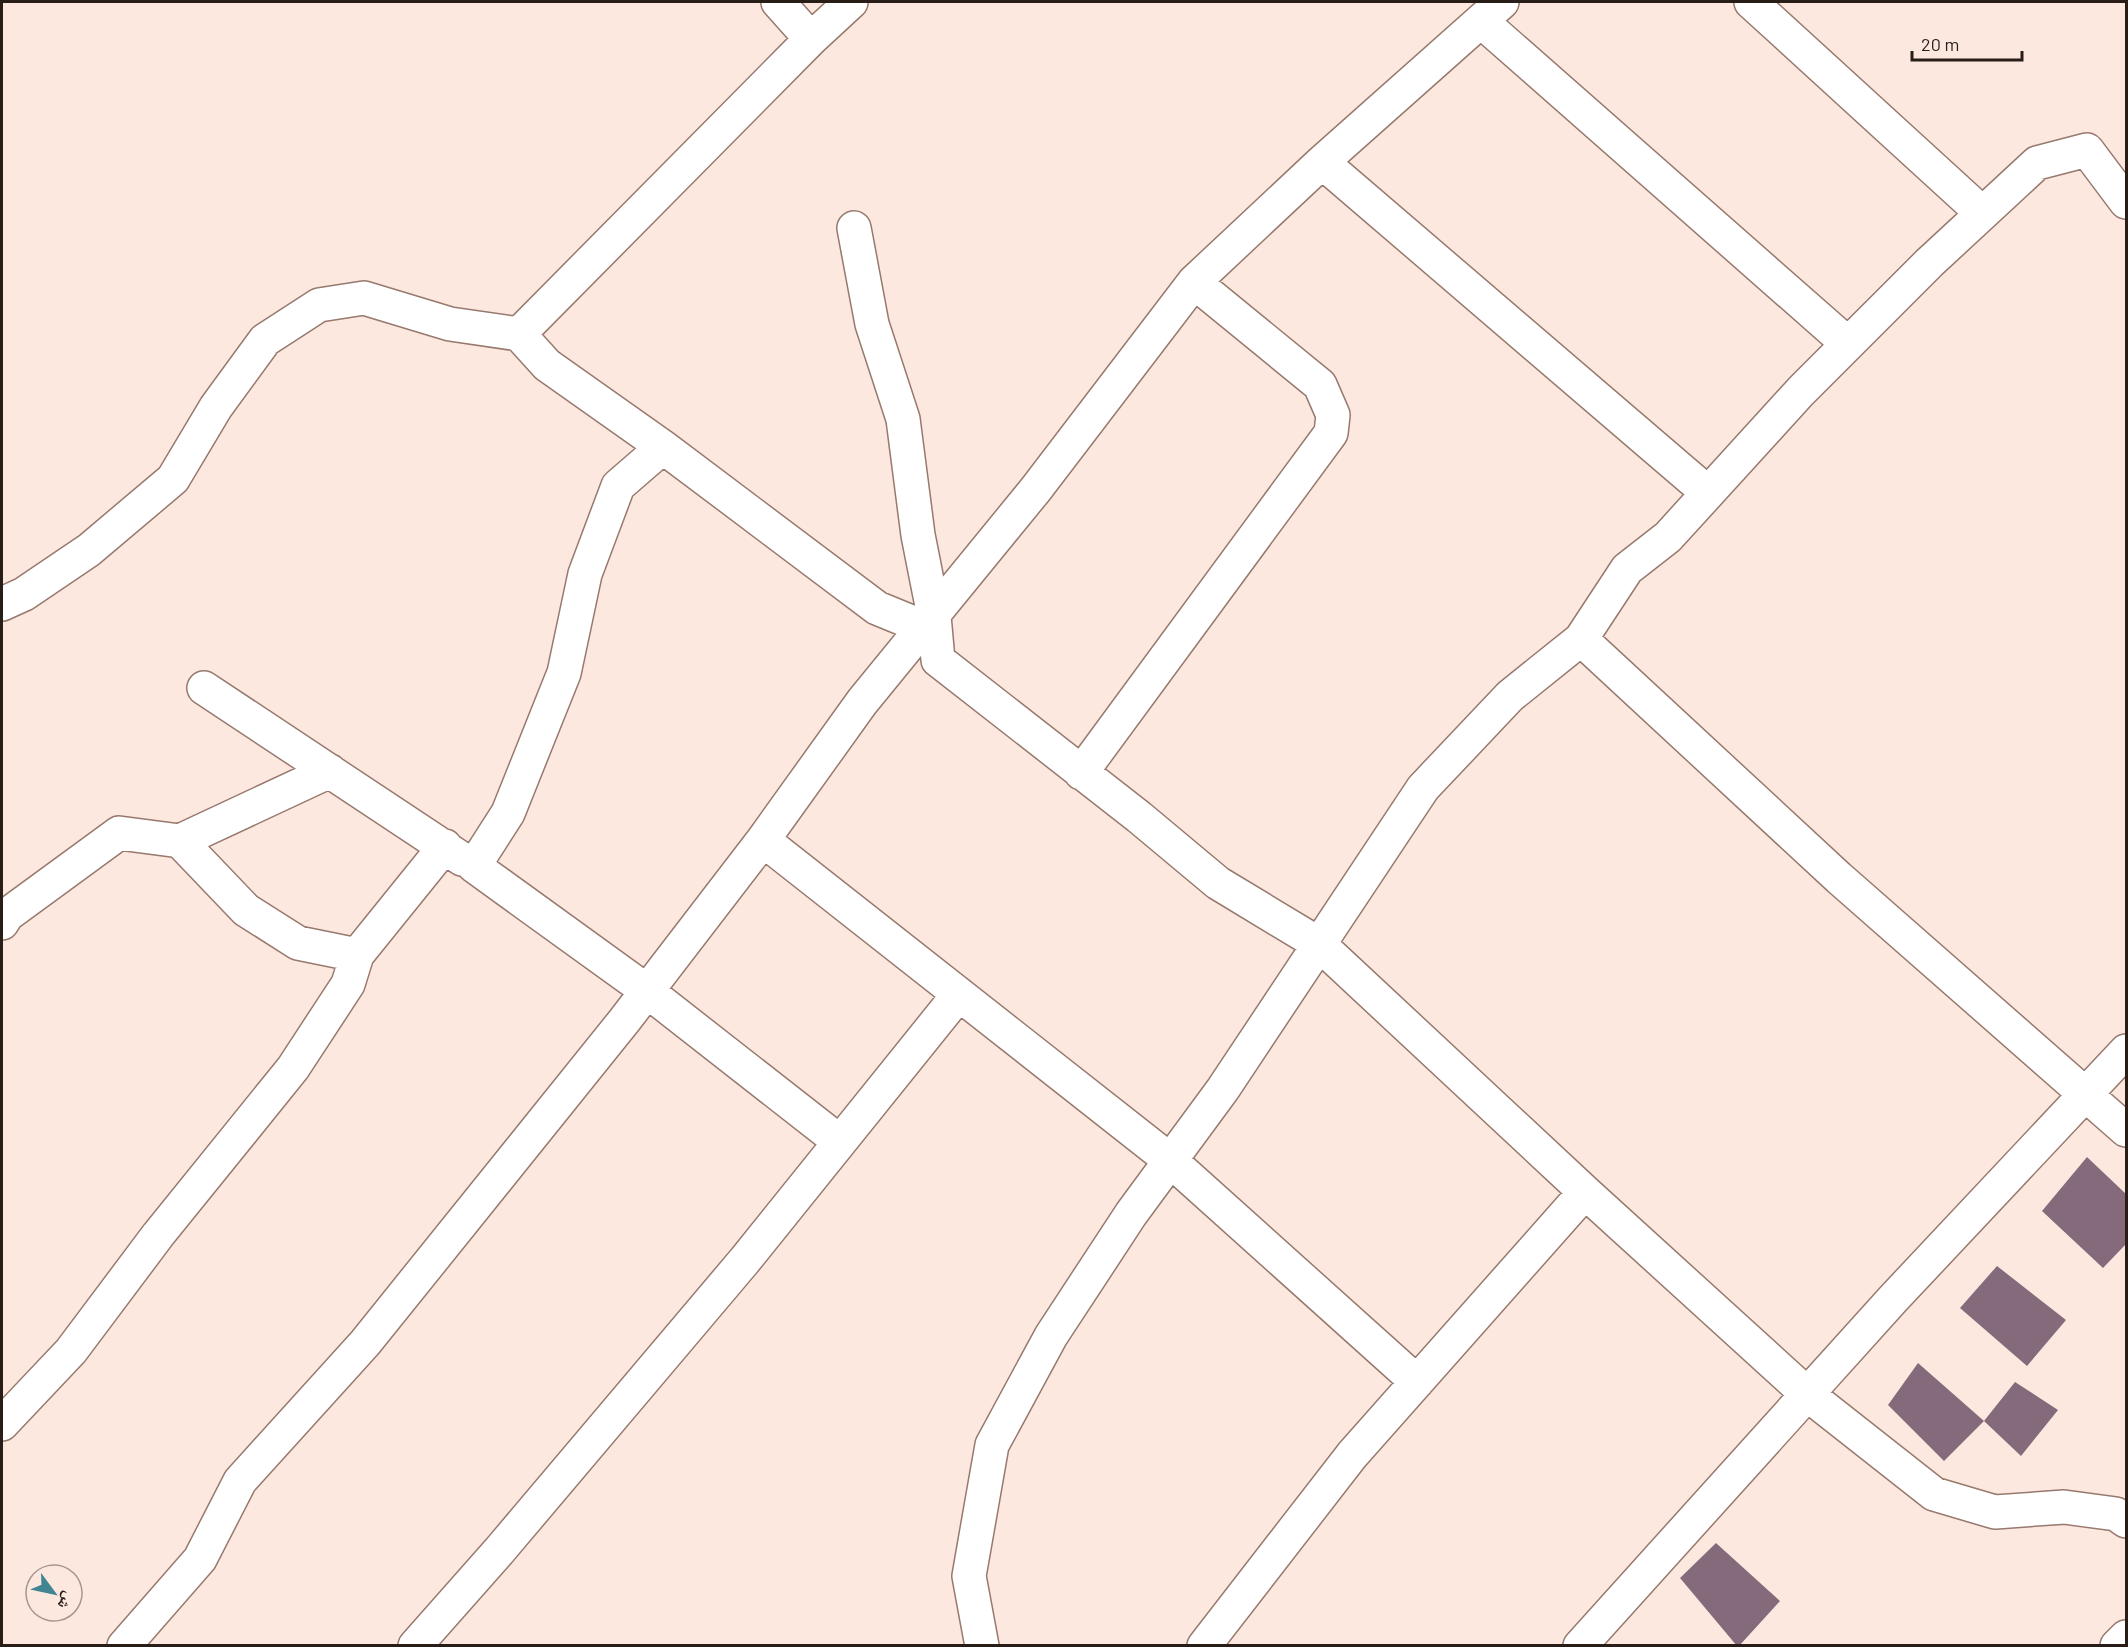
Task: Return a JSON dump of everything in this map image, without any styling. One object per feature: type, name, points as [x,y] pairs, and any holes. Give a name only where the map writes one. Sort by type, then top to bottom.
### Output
[{"type":"street","points":[[778,2],[811,39]]},
{"type":"street","points":[[519,334],[811,39],[851,2]]},
{"type":"street","points":[[1751,2],[1982,213]]},
{"type":"street","points":[[124,1646],[200,1559],[240,1481],[365,1343],[647,991],[763,840],[862,702],[1036,489],[1194,282],[1322,162],[1492,11],[1848,344]]},
{"type":"street","points":[[982,1646],[969,1576],[992,1445],[1052,1336],[1131,1214],[1223,1089],[1422,788],[1510,696],[1581,639],[1627,569],[1668,537],[1801,391],[1982,213],[2037,163],[2087,150],[2127,202]]},
{"type":"street","points":[[1322,162],[1708,493]]},
{"type":"street","points":[[854,228],[872,324],[903,419],[918,535],[934,616],[938,660],[1218,883],[1320,944],[1585,1192],[1807,1394],[1934,1494],[1995,1512],[2064,1507],[2116,1514],[2127,1521]]},
{"type":"street","points":[[1081,772],[1331,434],[1333,415],[1320,385],[1194,282]]},
{"type":"street","points":[[2,604],[24,594],[89,550],[173,479],[216,407],[265,340],[319,305],[364,298],[450,324],[519,334],[547,365],[663,447],[877,608],[916,624],[934,616]]},
{"type":"street","points":[[474,867],[508,813],[564,673],[585,574],[618,486],[663,447]]},
{"type":"street","points":[[1581,639],[1839,878],[2127,1130]]},
{"type":"street","points":[[204,688],[445,846],[647,991],[840,1142]]},
{"type":"street","points":[[2,923],[7,915],[119,833],[180,841],[330,771]]},
{"type":"street","points":[[763,840],[1170,1161],[1416,1382]]},
{"type":"street","points":[[180,841],[246,910],[280,932],[298,943],[357,955]]},
{"type":"street","points":[[2,1424],[71,1351],[158,1235],[293,1068],[348,984],[357,955],[445,846]]},
{"type":"street","points":[[415,1646],[499,1551],[746,1260],[958,994]]},
{"type":"street","points":[[1580,1646],[1893,1299],[2127,1051]]},
{"type":"street","points":[[1204,1646],[1352,1455],[1585,1192]]},
{"type":"street","points":[[2117,1646],[2127,1637]]},
{"type":"building","points":[[2087,1157],[2126,1194],[2126,1244],[2103,1268],[2042,1211]]},
{"type":"building","points":[[1997,1266],[2066,1320],[2027,1366],[1960,1308]]},
{"type":"building","points":[[1918,1363],[1984,1421],[1944,1461],[1888,1405]]},
{"type":"building","points":[[2015,1382],[2058,1410],[2021,1456],[1984,1421]]},
{"type":"building","points":[[1716,1543],[1780,1601],[1739,1646],[1680,1578]]}]
